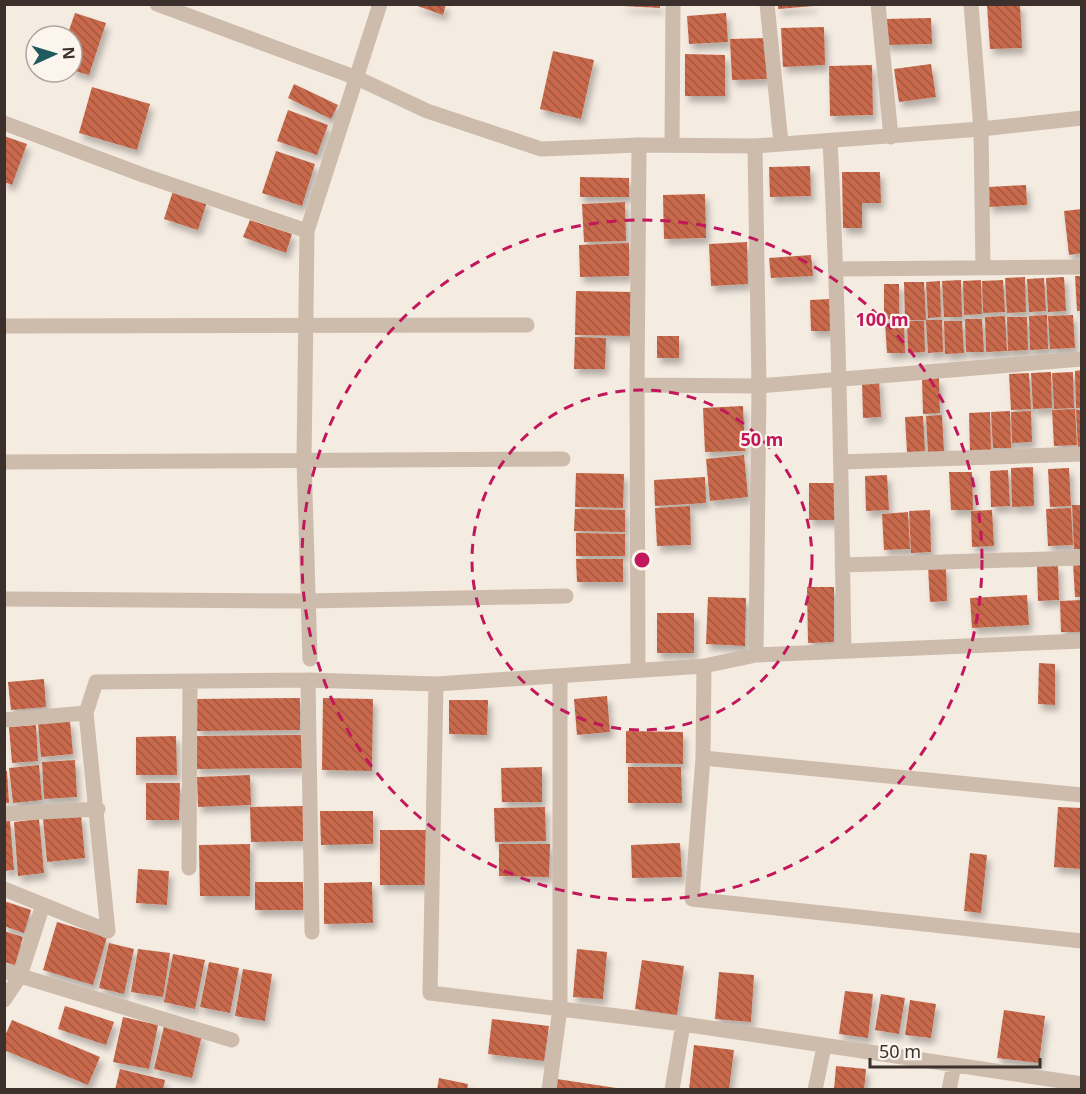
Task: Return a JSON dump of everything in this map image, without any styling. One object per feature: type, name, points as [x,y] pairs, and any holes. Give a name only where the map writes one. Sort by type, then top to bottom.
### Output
[{"type":"street","points":[[157,4],[357,78],[427,111],[541,149],[639,145],[755,146],[891,137],[1082,118]]},
{"type":"street","points":[[310,659],[304,460],[307,231],[380,4]]},
{"type":"street","points":[[672,145],[673,4]]},
{"type":"street","points":[[767,4],[781,143]]},
{"type":"street","points":[[878,4],[891,137]]},
{"type":"street","points":[[971,4],[981,129],[983,268]]},
{"type":"street","points":[[4,123],[143,175],[307,231]]},
{"type":"street","points":[[830,141],[837,269],[837,378],[841,462],[844,651]]},
{"type":"street","points":[[638,669],[639,145]]},
{"type":"street","points":[[755,146],[759,386],[756,655]]},
{"type":"street","points":[[837,269],[1082,267]]},
{"type":"street","points":[[4,326],[527,325]]},
{"type":"street","points":[[637,385],[759,386],[1082,359]]},
{"type":"street","points":[[841,462],[1082,454]]},
{"type":"street","points":[[4,462],[563,459]]},
{"type":"street","points":[[843,565],[1082,558]]},
{"type":"street","points":[[4,599],[308,601],[566,596]]},
{"type":"street","points":[[4,889],[108,931],[98,809],[86,713],[96,682],[190,683],[308,680],[436,684],[704,666],[756,655],[1082,641]]},
{"type":"street","points":[[704,666],[703,758],[692,899],[1082,941]]},
{"type":"street","points":[[549,1089],[560,1008],[560,676]]},
{"type":"street","points":[[308,680],[312,932]]},
{"type":"street","points":[[189,868],[190,683]]},
{"type":"street","points":[[436,684],[430,993],[683,1024],[1082,1084]]},
{"type":"street","points":[[4,720],[86,713]]},
{"type":"street","points":[[703,758],[1082,795]]},
{"type":"street","points":[[4,814],[98,809]]},
{"type":"street","points":[[4,1000],[20,976],[43,905]]},
{"type":"street","points":[[4,971],[232,1040]]},
{"type":"street","points":[[672,1089],[683,1024]]},
{"type":"street","points":[[815,1089],[824,1047]]},
{"type":"street","points":[[949,1089],[954,1065]]},
{"type":"building","points":[[412,4],[446,4],[443,15]]},
{"type":"building","points":[[623,4],[660,4],[660,8],[623,6]]},
{"type":"building","points":[[778,4],[814,4],[814,6],[778,9]]},
{"type":"building","points":[[1020,4],[1022,48],[990,49],[987,5]]},
{"type":"building","points":[[75,13],[106,23],[89,75],[84,74],[84,24],[71,24]]},
{"type":"building","points":[[726,13],[728,42],[689,44],[687,16]]},
{"type":"building","points":[[931,18],[932,44],[885,45],[884,19]]},
{"type":"building","points":[[824,27],[825,65],[783,67],[781,28]]},
{"type":"building","points":[[766,38],[767,79],[732,80],[730,39]]},
{"type":"building","points":[[553,51],[594,60],[581,119],[540,109]]},
{"type":"building","points":[[685,54],[725,55],[725,96],[685,96]]},
{"type":"building","points":[[931,64],[936,97],[899,102],[894,69]]},
{"type":"building","points":[[872,65],[873,115],[830,116],[829,66]]},
{"type":"building","points":[[294,84],[338,105],[331,119],[288,98]]},
{"type":"building","points":[[92,87],[150,104],[137,150],[79,133]]},
{"type":"building","points":[[288,110],[328,125],[317,155],[277,141]]},
{"type":"building","points":[[4,136],[27,144],[12,185],[4,182]]},
{"type":"building","points":[[276,151],[315,164],[302,206],[262,193]]},
{"type":"building","points":[[810,166],[811,196],[770,197],[769,167]]},
{"type":"building","points":[[842,172],[880,172],[881,203],[862,203],[862,228],[843,228]]},
{"type":"building","points":[[580,177],[629,178],[629,197],[580,197]]},
{"type":"building","points":[[1026,185],[1027,205],[989,207],[988,187]]},
{"type":"building","points":[[173,191],[207,202],[198,230],[164,219]]},
{"type":"building","points":[[705,194],[706,238],[664,239],[663,195]]},
{"type":"building","points":[[625,202],[626,241],[584,242],[582,204]]},
{"type":"building","points":[[1082,209],[1082,253],[1069,255],[1064,211]]},
{"type":"building","points":[[250,220],[292,234],[286,253],[243,237]]},
{"type":"building","points":[[747,242],[748,284],[711,286],[709,244]]},
{"type":"building","points":[[629,243],[629,276],[580,277],[579,245]]},
{"type":"building","points":[[811,255],[813,276],[771,278],[769,258]]},
{"type":"building","points":[[1075,276],[1082,276],[1082,311],[1077,311]]},
{"type":"building","points":[[1025,277],[1026,312],[1007,313],[1005,278]]},
{"type":"building","points":[[1064,277],[1066,311],[1048,312],[1046,278]]},
{"type":"building","points":[[1044,278],[1046,311],[1029,312],[1027,279]]},
{"type":"building","points":[[961,280],[962,317],[944,317],[942,281]]},
{"type":"building","points":[[981,280],[982,314],[964,315],[963,281]]},
{"type":"building","points":[[1003,280],[1005,312],[983,313],[982,281]]},
{"type":"building","points":[[940,281],[941,317],[928,318],[926,282]]},
{"type":"building","points":[[904,282],[924,282],[926,320],[905,320]]},
{"type":"building","points":[[884,284],[899,284],[899,319],[884,319]]},
{"type":"building","points":[[576,291],[632,292],[632,336],[575,335]]},
{"type":"building","points":[[830,299],[831,331],[811,331],[810,300]]},
{"type":"building","points":[[1047,315],[1048,349],[1030,350],[1029,316]]},
{"type":"building","points":[[1073,315],[1075,348],[1050,349],[1048,316]]},
{"type":"building","points":[[1005,316],[1007,351],[986,352],[985,317]]},
{"type":"building","points":[[1007,317],[1027,317],[1028,350],[1008,351]]},
{"type":"building","points":[[965,319],[982,319],[984,352],[966,352]]},
{"type":"building","points":[[926,320],[942,320],[943,352],[928,353]]},
{"type":"building","points":[[907,321],[924,321],[925,352],[908,353]]},
{"type":"building","points":[[944,321],[962,321],[964,353],[945,354]]},
{"type":"building","points":[[904,322],[905,353],[887,353],[885,323]]},
{"type":"building","points":[[657,336],[679,336],[679,358],[657,358]]},
{"type":"building","points":[[575,337],[606,338],[605,369],[574,369]]},
{"type":"building","points":[[1082,370],[1082,408],[1076,408],[1075,371]]},
{"type":"building","points":[[1051,372],[1052,408],[1033,409],[1031,373]]},
{"type":"building","points":[[1073,372],[1074,408],[1054,409],[1052,373]]},
{"type":"building","points":[[1029,373],[1031,409],[1011,410],[1009,374]]},
{"type":"building","points":[[922,378],[939,378],[940,413],[923,414]]},
{"type":"building","points":[[879,379],[881,417],[863,418],[862,380]]},
{"type":"building","points":[[743,406],[745,451],[705,452],[703,408]]},
{"type":"building","points":[[1075,409],[1077,445],[1054,446],[1052,410]]},
{"type":"building","points":[[1076,410],[1082,410],[1082,448],[1078,448]]},
{"type":"building","points":[[1010,411],[1011,448],[993,448],[991,412]]},
{"type":"building","points":[[1031,411],[1032,442],[1012,443],[1011,412]]},
{"type":"building","points":[[990,412],[991,450],[970,451],[969,413]]},
{"type":"building","points":[[942,415],[944,452],[928,453],[926,416]]},
{"type":"building","points":[[923,416],[925,451],[907,452],[905,417]]},
{"type":"building","points":[[744,455],[748,497],[710,501],[706,459]]},
{"type":"building","points":[[1033,467],[1034,506],[1012,507],[1011,468]]},
{"type":"building","points":[[1069,468],[1071,506],[1050,507],[1048,469]]},
{"type":"building","points":[[1008,470],[1010,506],[991,507],[990,471]]},
{"type":"building","points":[[949,472],[972,472],[973,510],[951,510]]},
{"type":"building","points":[[576,473],[624,474],[623,508],[575,507]]},
{"type":"building","points":[[887,475],[889,510],[866,511],[865,476]]},
{"type":"building","points":[[705,477],[706,503],[655,506],[654,480]]},
{"type":"building","points":[[809,483],[836,483],[836,520],[809,520]]},
{"type":"building","points":[[1072,505],[1082,505],[1082,549],[1074,549]]},
{"type":"building","points":[[690,506],[691,545],[657,546],[655,508]]},
{"type":"building","points":[[1071,508],[1073,545],[1048,546],[1046,509]]},
{"type":"building","points":[[575,509],[625,510],[625,532],[574,531]]},
{"type":"building","points":[[930,510],[931,552],[911,553],[909,511]]},
{"type":"building","points":[[992,510],[994,546],[972,547],[971,511]]},
{"type":"building","points":[[908,512],[910,549],[884,550],[882,514]]},
{"type":"building","points":[[576,533],[625,534],[625,556],[576,556]]},
{"type":"building","points":[[576,559],[623,559],[623,582],[577,582]]},
{"type":"building","points":[[1073,562],[1082,562],[1082,597],[1075,597]]},
{"type":"building","points":[[1058,565],[1059,600],[1038,601],[1037,566]]},
{"type":"building","points":[[928,567],[946,567],[947,601],[930,602]]},
{"type":"building","points":[[807,587],[834,587],[834,642],[808,643]]},
{"type":"building","points":[[1027,595],[1029,625],[972,628],[970,598]]},
{"type":"building","points":[[708,597],[746,598],[745,646],[706,644]]},
{"type":"building","points":[[1082,600],[1082,632],[1061,632],[1060,601]]},
{"type":"building","points":[[657,613],[694,613],[694,653],[657,653]]},
{"type":"building","points":[[1039,663],[1055,664],[1055,705],[1038,704]]},
{"type":"building","points":[[44,679],[46,707],[11,710],[8,682]]},
{"type":"building","points":[[607,696],[610,732],[577,735],[574,699]]},
{"type":"building","points":[[300,698],[300,730],[197,731],[197,699]]},
{"type":"building","points":[[323,698],[373,699],[372,771],[322,770]]},
{"type":"building","points":[[449,700],[488,700],[487,735],[449,734]]},
{"type":"building","points":[[70,721],[73,754],[41,757],[38,724]]},
{"type":"building","points":[[36,725],[38,761],[12,763],[9,727]]},
{"type":"building","points":[[626,731],[683,732],[683,764],[626,763]]},
{"type":"building","points":[[301,735],[302,768],[196,769],[196,736]]},
{"type":"building","points":[[176,736],[177,775],[136,775],[136,737]]},
{"type":"building","points":[[75,760],[77,797],[44,799],[42,762]]},
{"type":"building","points":[[39,765],[42,800],[13,803],[9,768]]},
{"type":"building","points":[[542,767],[542,802],[502,802],[501,768]]},
{"type":"building","points":[[628,767],[681,767],[682,803],[628,803]]},
{"type":"building","points":[[4,771],[7,771],[9,803],[4,803]]},
{"type":"building","points":[[250,775],[251,805],[198,807],[197,777]]},
{"type":"building","points":[[146,783],[180,783],[179,820],[146,820]]},
{"type":"building","points":[[304,806],[305,841],[251,842],[250,807]]},
{"type":"building","points":[[545,807],[546,841],[495,842],[494,808]]},
{"type":"building","points":[[1058,807],[1082,808],[1082,869],[1054,867]]},
{"type":"building","points":[[320,811],[373,811],[373,844],[321,845]]},
{"type":"building","points":[[81,815],[85,858],[47,862],[43,819]]},
{"type":"building","points":[[39,819],[44,873],[18,876],[14,822]]},
{"type":"building","points":[[4,821],[10,821],[14,870],[4,871]]},
{"type":"building","points":[[380,830],[427,830],[427,885],[380,885]]},
{"type":"building","points":[[680,843],[682,877],[632,878],[631,845]]},
{"type":"building","points":[[250,844],[250,896],[200,896],[199,845]]},
{"type":"building","points":[[499,844],[550,844],[549,877],[499,876]]},
{"type":"building","points":[[970,853],[987,855],[981,913],[964,911]]},
{"type":"building","points":[[138,869],[169,871],[167,905],[136,903]]},
{"type":"building","points":[[255,882],[303,882],[303,910],[255,910]]},
{"type":"building","points":[[372,882],[373,923],[324,924],[324,883]]},
{"type":"building","points":[[4,901],[31,910],[24,933],[4,926]]},
{"type":"building","points":[[57,922],[107,937],[93,985],[43,970]]},
{"type":"building","points":[[4,931],[23,937],[15,965],[4,962]]},
{"type":"building","points":[[109,943],[134,949],[124,994],[99,988]]},
{"type":"building","points":[[138,949],[170,953],[163,997],[131,992]]},
{"type":"building","points":[[577,949],[607,952],[603,999],[573,997]]},
{"type":"building","points":[[173,954],[205,960],[195,1009],[164,1002]]},
{"type":"building","points":[[642,960],[684,966],[677,1015],[635,1009]]},
{"type":"building","points":[[209,962],[239,968],[230,1013],[200,1007]]},
{"type":"building","points":[[243,969],[272,974],[265,1021],[235,1016]]},
{"type":"building","points":[[719,972],[754,975],[751,1022],[715,1019]]},
{"type":"building","points":[[845,991],[873,994],[868,1038],[839,1034]]},
{"type":"building","points":[[881,994],[905,998],[899,1034],[875,1030]]},
{"type":"building","points":[[910,1000],[936,1004],[931,1038],[905,1035]]},
{"type":"building","points":[[65,1006],[114,1022],[106,1045],[58,1029]]},
{"type":"building","points":[[1004,1010],[1045,1016],[1039,1063],[997,1058]]},
{"type":"building","points":[[123,1017],[158,1025],[149,1069],[113,1062]]},
{"type":"building","points":[[492,1019],[549,1026],[544,1061],[488,1054]]},
{"type":"building","points":[[12,1020],[100,1057],[88,1085],[4,1050],[4,1038]]},
{"type":"building","points":[[164,1026],[202,1035],[192,1078],[154,1069]]},
{"type":"building","points":[[694,1045],[734,1050],[729,1090],[689,1090]]},
{"type":"building","points":[[836,1066],[866,1069],[864,1090],[834,1090]]},
{"type":"building","points":[[120,1069],[165,1080],[163,1090],[115,1090]]},
{"type":"building","points":[[439,1078],[468,1084],[467,1090],[437,1090]]},
{"type":"building","points":[[557,1079],[616,1088],[616,1090],[555,1090]]}]
